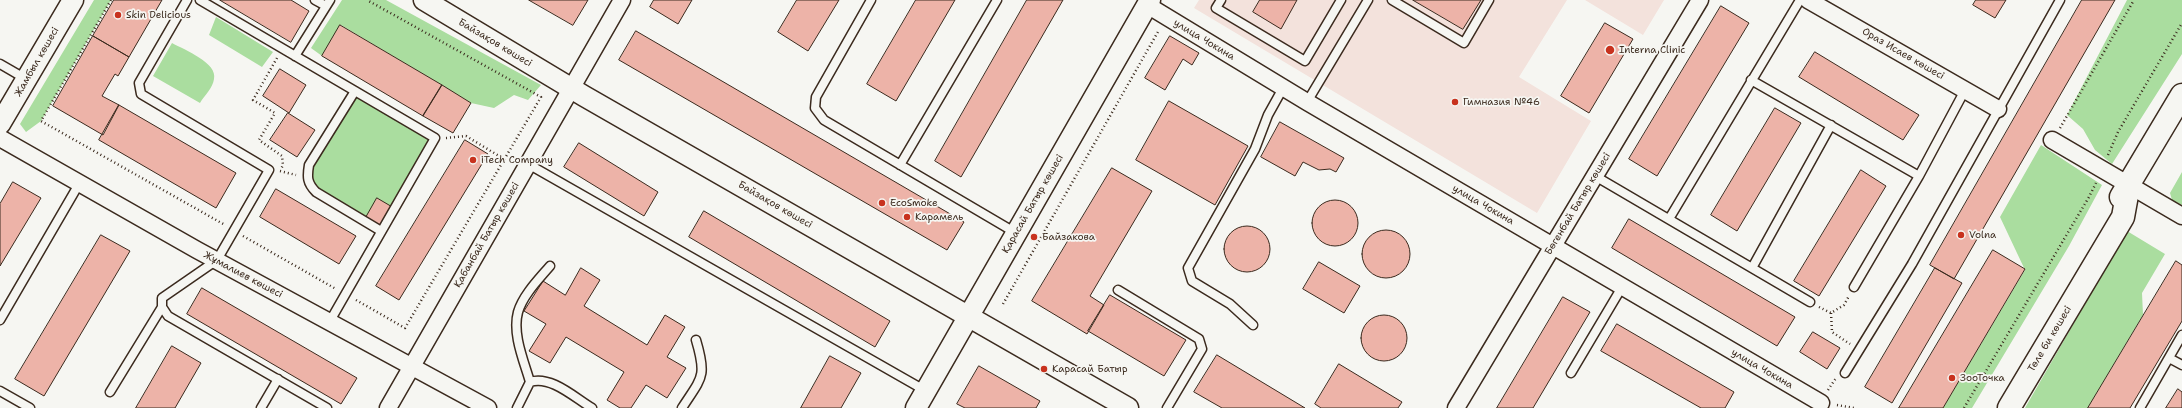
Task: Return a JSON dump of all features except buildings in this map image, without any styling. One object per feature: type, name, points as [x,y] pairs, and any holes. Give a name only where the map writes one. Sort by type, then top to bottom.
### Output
[{"type":"main road","name":"Төле би көшесі","points":[[2009,408],[2091,270],[2092,240],[2129,184],[2182,95]]},
{"type":"street","name":"Жамбыл көшесі","points":[[0,124],[73,0]]},
{"type":"street","name":"Байзақов көшесі","points":[[424,0],[571,88],[1128,408]]},
{"type":"street","name":"Қабанбай Батыр көшесі","points":[[388,408],[622,0]]},
{"type":"street","name":"Бөгенбай Батыр көшесі","points":[[1456,408],[1700,0]]},
{"type":"street","name":"Ораз Исаев көшесі","points":[[1808,0],[1998,109]]},
{"type":"street","name":"улица Чокина","points":[[1145,2],[1283,88],[1553,246],[1819,405]]},
{"type":"street","name":"Қарасай Батыр көшесі","points":[[916,408],[1145,2]]},
{"type":"street","name":"Жұмалиев көшесі","points":[[0,138],[79,184],[485,407]]},
{"type":"street","points":[[2052,140],[2182,216]]},
{"type":"lane","points":[[110,392],[162,307],[162,298],[217,260],[269,170],[141,94],[139,83],[187,0]]},
{"type":"lane","points":[[200,0],[435,138],[330,321]]},
{"type":"lane","points":[[295,56],[328,3],[316,0]]},
{"type":"lane","points":[[871,0],[816,97],[815,108],[824,120],[1016,233]]},
{"type":"lane","points":[[900,165],[997,0]]},
{"type":"lane","points":[[1221,0],[1216,8],[1305,61],[1340,0]]},
{"type":"lane","points":[[1307,102],[1368,0]]},
{"type":"lane","points":[[1392,0],[1464,42],[1489,0]]},
{"type":"lane","points":[[1669,219],[1800,0]]},
{"type":"lane","points":[[1845,373],[1912,264],[2060,0]]},
{"type":"lane","points":[[0,64],[26,80]]},
{"type":"lane","points":[[1751,80],[1919,176]]},
{"type":"lane","points":[[1253,325],[1230,304],[1192,281],[1188,268],[1255,149],[1268,115],[1283,88]]},
{"type":"lane","points":[[1854,287],[1919,176],[1965,90]]},
{"type":"lane","points":[[355,91],[310,165],[307,177],[310,186],[316,192],[381,231]]},
{"type":"lane","points":[[1752,268],[1831,125]]},
{"type":"lane","points":[[528,164],[926,391]]},
{"type":"lane","points":[[1595,176],[1810,302]]},
{"type":"lane","points":[[0,320],[79,184]]},
{"type":"lane","points":[[517,408],[530,382],[519,344],[518,312],[524,299],[550,266]]},
{"type":"lane","points":[[1571,373],[1622,287]]},
{"type":"lane","points":[[1118,290],[1199,339],[1202,349],[1167,408]]},
{"type":"lane","points":[[162,307],[168,316],[327,408]]},
{"type":"lane","points":[[2140,408],[2182,335]]},
{"type":"lane","points":[[682,408],[701,378],[703,363],[696,340]]},
{"type":"lane","points":[[2169,358],[2182,365]]},
{"type":"lane","points":[[530,382],[538,379],[550,382],[592,408]]},
{"type":"lane","points":[[261,408],[278,380]]},
{"type":"lane","points":[[0,391],[30,408]]},
{"type":"path","points":[[110,0],[41,121],[405,328],[541,97],[367,0]]},
{"type":"path","points":[[2052,140],[2134,0]]},
{"type":"path","points":[[1003,304],[1167,17]]},
{"type":"path","points":[[1964,408],[2090,197],[2118,132],[2182,23]]},
{"type":"path","points":[[276,178],[283,165],[282,156],[259,140],[274,113],[253,100],[283,48]]},
{"type":"path","points":[[435,138],[466,136],[504,159]]},
{"type":"path","points":[[280,172],[307,177]]},
{"type":"path","points":[[245,237],[248,230]]},
{"type":"path","points":[[1831,313],[1844,305],[1854,287]]},
{"type":"path","points":[[1810,302],[1831,313]]},
{"type":"path","points":[[1831,313],[1832,332],[1850,343],[1857,353]]},
{"type":"path","points":[[1819,405],[1833,379],[1845,373]]},
{"type":"shaded area","name":"Гимназия №46","points":[[1199,0],[1567,0],[1519,77],[1591,121],[1537,213],[1194,8]]},
{"type":"shaded area","points":[[1585,0],[1664,0],[1643,35]]},
{"type":"green space","points":[[94,0],[111,0],[41,121],[26,132],[20,124]]},
{"type":"green space","points":[[342,0],[386,0],[541,85],[528,100],[514,95],[494,108],[471,103],[341,25],[322,56],[311,48]]},
{"type":"green space","points":[[2127,0],[2182,0],[2182,54],[2112,164],[2095,150],[2083,129],[2067,115]]},
{"type":"green space","points":[[216,17],[273,52],[262,67],[209,35]]},
{"type":"green space","points":[[172,43],[206,62],[214,73],[212,86],[200,103],[153,76]]},
{"type":"green space","points":[[355,91],[435,138],[381,231],[310,185],[309,165]]},
{"type":"green space","points":[[2041,145],[2102,185],[2069,246],[1972,408],[1943,408],[2025,270],[2000,217]]},
{"type":"green space","points":[[2182,172],[2182,205],[2172,200],[2170,193]]},
{"type":"green space","points":[[2127,231],[2165,254],[2142,293],[2143,315],[2088,408],[2025,408]]},
{"type":"place","name":"Skin Delicious","points":[[118,15]]},
{"type":"place","name":"Interna Clinic","points":[[1610,50]]},
{"type":"place","name":"Гимназия №46","points":[[1455,102]]},
{"type":"place","name":"iTech Company","points":[[473,160]]},
{"type":"place","name":"EcoSmoke","points":[[882,203]]},
{"type":"place","name":"Карамель","points":[[907,217]]},
{"type":"place","name":"Volna","points":[[1961,235]]},
{"type":"place","name":"Байзакова","points":[[1034,237]]},
{"type":"place","name":"Карасай Батыр","points":[[1044,369]]},
{"type":"place","name":"ЗооТочка","points":[[1952,378]]}]
